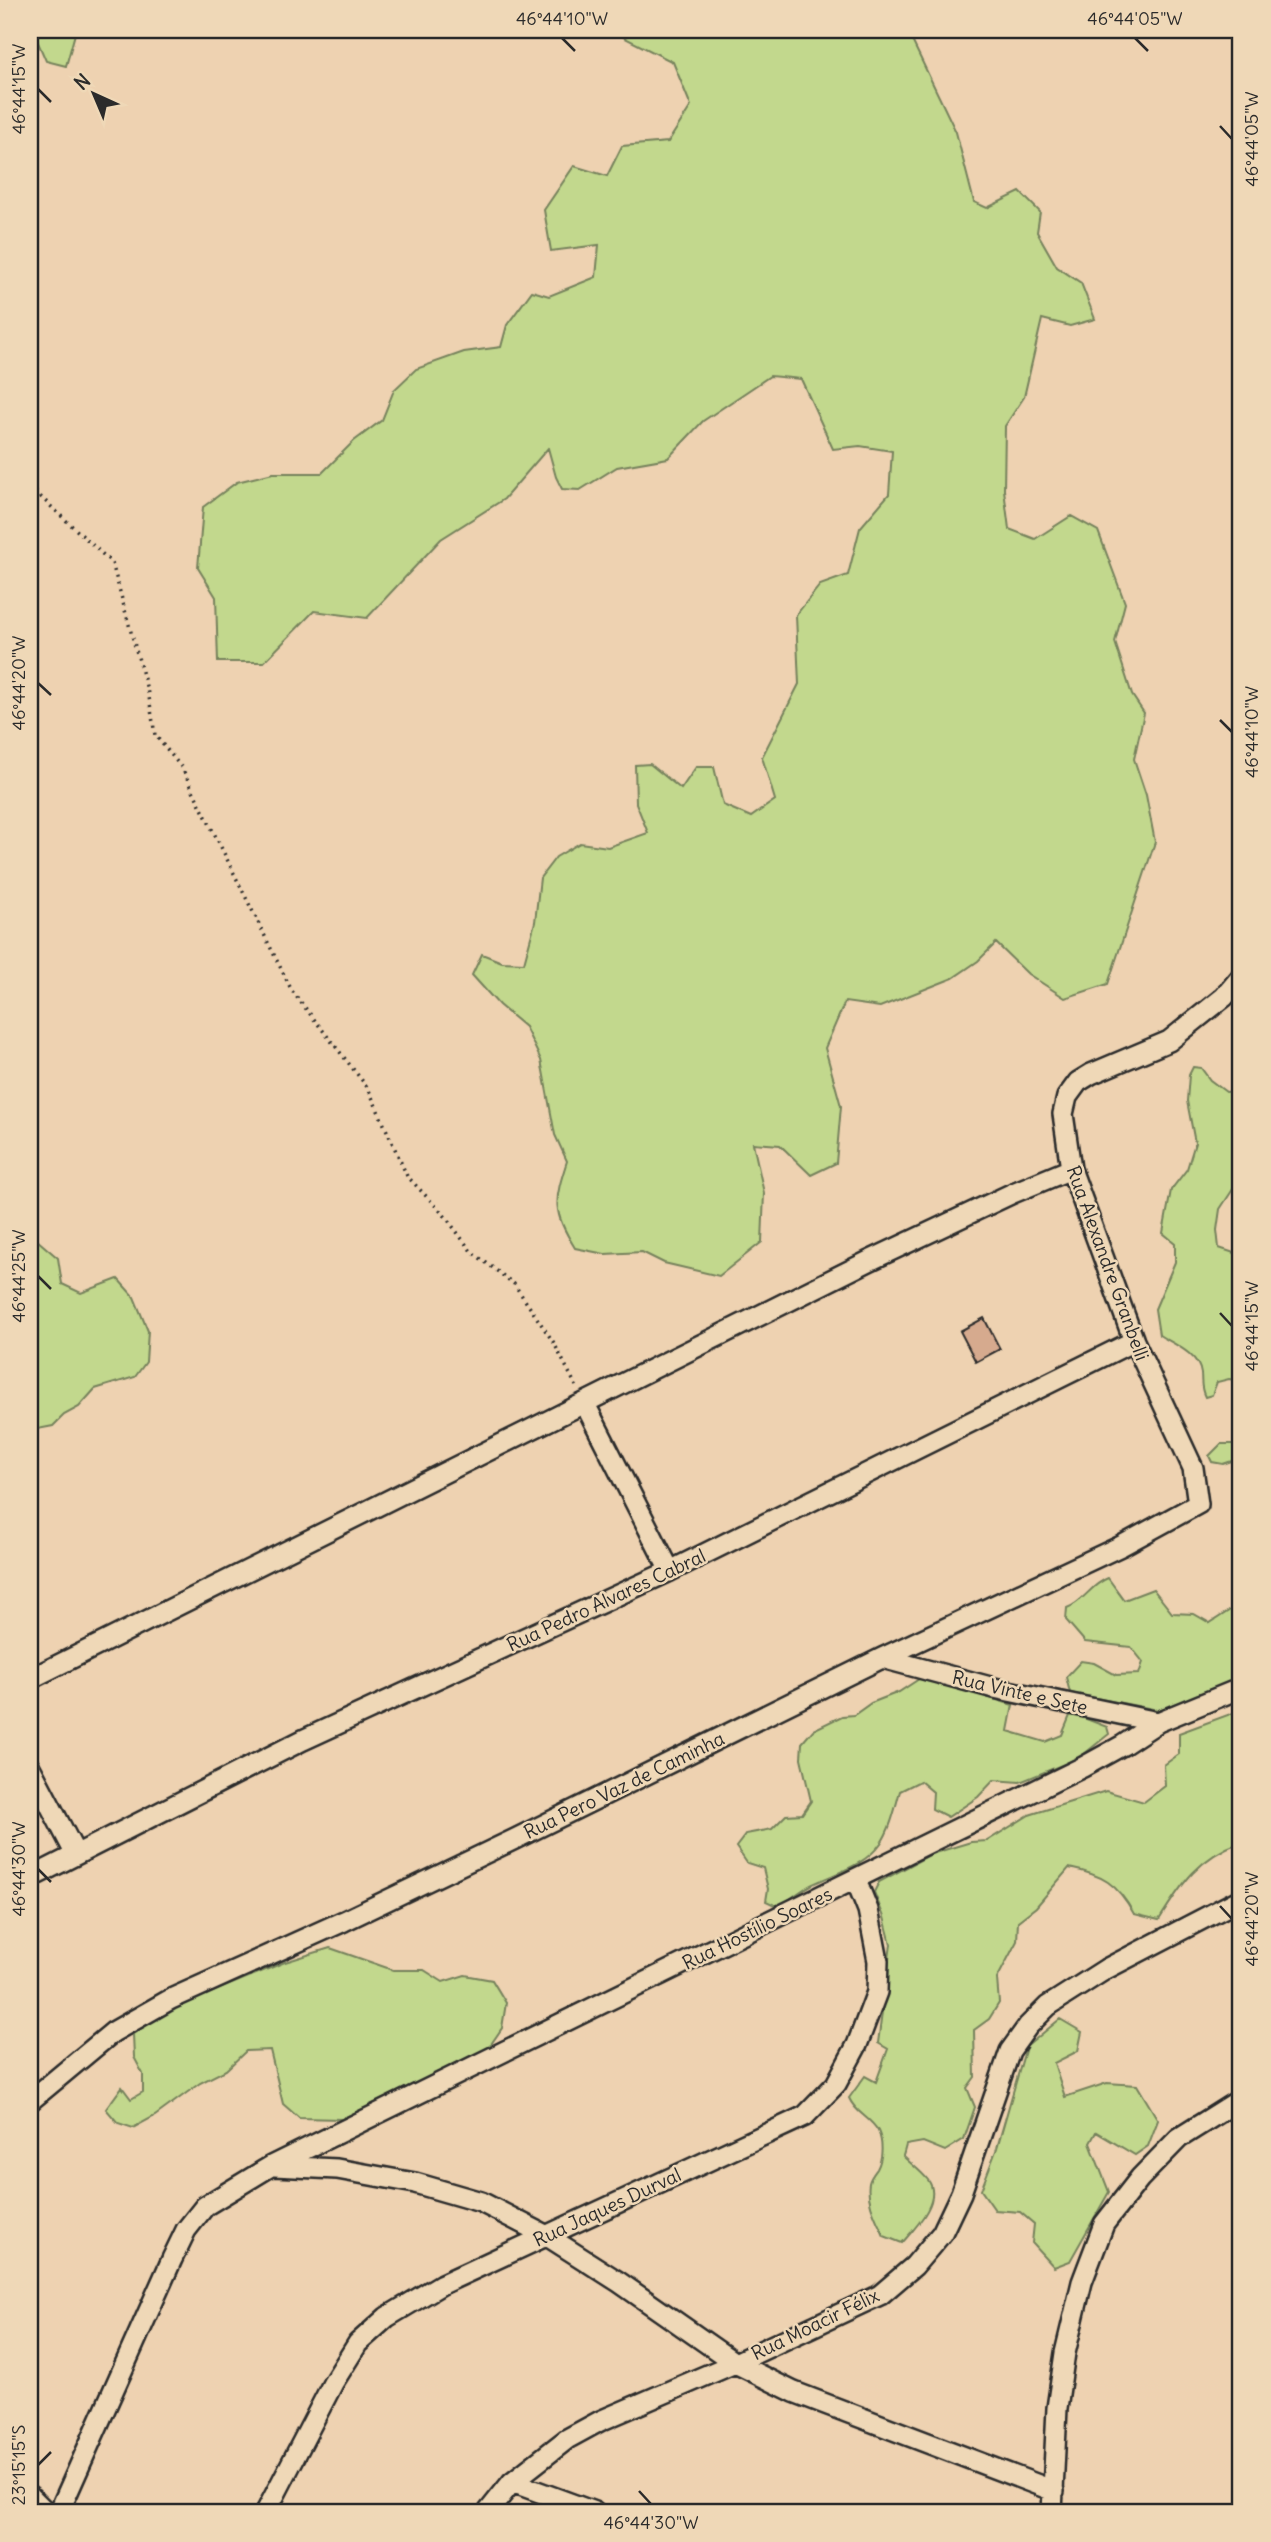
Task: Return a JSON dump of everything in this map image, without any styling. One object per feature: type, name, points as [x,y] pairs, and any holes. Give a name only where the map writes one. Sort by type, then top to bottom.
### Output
[{"type":"street","name":"Rua Alexandre Granbelli","points":[[1193,1468],[1134,1341],[1071,1169],[1063,1114],[1067,1097],[1078,1082],[1169,1041],[1224,997],[1241,976]]},
{"type":"street","points":[[30,1679],[869,1261],[1013,1193],[1071,1169]]},
{"type":"street","name":"Rua Pedro Alvares Cabral","points":[[30,1878],[75,1853],[303,1741],[670,1571],[1134,1341]]},
{"type":"street","points":[[585,1404],[670,1571]]},
{"type":"street","name":"Rua Pero Vaz de Caminha","points":[[30,2101],[113,2032],[171,1999],[369,1909],[882,1658],[1121,1546],[1187,1511],[1198,1504],[1193,1468]]},
{"type":"street","name":"Rua Vinte e Sete","points":[[882,1658],[994,1688],[1158,1722]]},
{"type":"street","name":"Rua Hostílio Soares","points":[[59,2512],[186,2231],[205,2206],[271,2166],[1083,1767],[1124,1745],[1158,1722],[1241,1688]]},
{"type":"street","points":[[30,1767],[75,1853]]},
{"type":"street","name":"Rua Jaques Durval","points":[[266,2512],[333,2383],[358,2343],[387,2317],[442,2284],[805,2116],[836,2084],[857,2045],[877,1992],[878,1961],[868,1910],[856,1880]]},
{"type":"street","name":"Rua Moacir Félix","points":[[488,2512],[512,2482],[567,2440],[600,2421],[735,2363],[880,2295],[914,2266],[942,2232],[961,2193],[1010,2051],[1028,2026],[1048,2007],[1106,1969],[1241,1899]]},
{"type":"street","points":[[1052,2512],[1057,2408],[1065,2353],[1082,2282],[1104,2224],[1140,2178],[1179,2138],[1241,2099]]},
{"type":"street","points":[[271,2166],[337,2169],[415,2183],[481,2203],[547,2236],[619,2281],[735,2363],[794,2392],[1054,2491]]},
{"type":"street","points":[[512,2482],[594,2512]]},
{"type":"street","points":[[30,2496],[46,2512]]},
{"type":"path","points":[[30,487],[112,563],[149,697],[155,734],[182,768],[292,991],[368,1088],[407,1176],[445,1216],[471,1251],[514,1284],[554,1343],[585,1404]]},
{"type":"green space","points":[[30,30],[76,30],[66,66],[46,61],[37,40],[30,37]]},
{"type":"green space","points":[[615,30],[907,30],[956,132],[974,202],[987,208],[1020,192],[1040,212],[1037,232],[1057,267],[1081,283],[1095,319],[1070,326],[1042,319],[1024,397],[1005,426],[1004,490],[1009,529],[1035,539],[1071,516],[1098,531],[1125,603],[1115,642],[1132,695],[1144,713],[1134,759],[1146,795],[1155,842],[1108,984],[1065,998],[1028,974],[996,943],[978,961],[953,978],[880,1007],[845,1002],[825,1048],[841,1106],[836,1163],[811,1175],[780,1145],[753,1143],[764,1193],[762,1242],[719,1276],[664,1263],[642,1252],[605,1254],[575,1248],[559,1215],[558,1196],[567,1161],[555,1135],[541,1060],[525,1027],[499,1005],[472,975],[482,954],[502,962],[524,963],[535,922],[540,878],[556,857],[580,843],[608,847],[648,833],[636,803],[635,765],[650,764],[681,789],[696,767],[714,767],[723,805],[751,817],[775,800],[762,757],[799,684],[796,615],[820,585],[848,575],[860,528],[889,494],[892,451],[860,446],[833,449],[801,379],[770,376],[703,421],[668,458],[617,467],[580,490],[562,489],[548,448],[504,499],[441,539],[367,618],[314,611],[264,662],[218,662],[216,597],[198,568],[203,507],[237,482],[273,473],[322,473],[354,441],[382,420],[394,390],[416,369],[464,352],[501,347],[507,325],[532,291],[549,296],[596,277],[599,245],[551,251],[544,210],[574,166],[607,176],[622,146],[668,142],[691,106],[673,62],[625,38]]},
{"type":"green space","points":[[1193,1067],[1201,1068],[1210,1080],[1226,1092],[1241,1090],[1241,1177],[1220,1209],[1217,1230],[1219,1248],[1234,1253],[1241,1237],[1241,1381],[1229,1379],[1217,1382],[1212,1395],[1205,1397],[1196,1361],[1185,1350],[1159,1335],[1155,1309],[1175,1262],[1175,1243],[1163,1233],[1171,1190],[1187,1169],[1195,1143],[1187,1101],[1189,1075]]},
{"type":"green space","points":[[30,1234],[58,1258],[62,1284],[81,1293],[118,1279],[134,1297],[148,1331],[146,1362],[135,1377],[95,1389],[79,1407],[64,1415],[53,1426],[38,1429],[32,1422],[30,1394]]},
{"type":"green space","points":[[1221,1444],[1241,1444],[1241,1458],[1223,1464],[1212,1462],[1209,1456]]},
{"type":"green space","points":[[1108,1578],[1124,1600],[1153,1589],[1172,1613],[1194,1614],[1210,1623],[1241,1603],[1241,1678],[1183,1703],[1158,1710],[1070,1693],[1066,1677],[1081,1661],[1094,1663],[1116,1675],[1139,1674],[1143,1662],[1131,1647],[1085,1642],[1066,1620],[1067,1608]]},
{"type":"green space","points":[[922,1677],[1013,1705],[1008,1731],[1045,1742],[1062,1735],[1071,1713],[1107,1727],[1109,1734],[1079,1758],[1020,1782],[994,1780],[978,1797],[948,1817],[932,1809],[933,1792],[920,1781],[900,1791],[884,1837],[867,1858],[811,1885],[779,1907],[766,1901],[768,1889],[763,1868],[747,1863],[736,1847],[746,1834],[772,1829],[786,1815],[802,1814],[811,1801],[801,1758],[802,1743],[813,1730],[842,1716],[854,1715],[871,1703],[899,1692]]},
{"type":"green space","points":[[1233,1713],[1241,1716],[1241,1791],[1234,1799],[1241,1807],[1241,1842],[1214,1855],[1193,1873],[1159,1920],[1134,1914],[1115,1888],[1100,1877],[1069,1868],[1036,1907],[1018,1921],[1017,1941],[997,1979],[999,2003],[989,2019],[974,2030],[975,2077],[967,2088],[975,2107],[964,2139],[945,2151],[923,2142],[906,2145],[903,2156],[928,2180],[932,2188],[930,2205],[902,2243],[884,2236],[873,2211],[868,2190],[880,2160],[880,2135],[849,2098],[865,2076],[876,2082],[888,2049],[878,2043],[891,1944],[874,1892],[879,1882],[931,1854],[971,1842],[987,1841],[1029,1815],[1106,1791],[1144,1802],[1165,1786],[1164,1765],[1179,1754],[1179,1733]]},
{"type":"green space","points":[[330,1948],[393,1970],[424,1970],[443,1982],[465,1975],[492,1980],[506,2003],[502,2028],[487,2050],[342,2119],[299,2118],[283,2104],[270,2050],[246,2051],[226,2070],[200,2083],[155,2116],[133,2128],[118,2123],[106,2109],[122,2087],[131,2099],[143,2092],[143,2074],[134,2057],[133,2034],[169,2010],[285,1962]]},
{"type":"green space","points":[[1060,2019],[1082,2032],[1078,2051],[1054,2063],[1065,2097],[1107,2083],[1137,2085],[1158,2120],[1148,2146],[1135,2155],[1096,2132],[1090,2143],[1109,2192],[1070,2261],[1054,2267],[1032,2243],[1034,2224],[1020,2212],[995,2210],[981,2190],[997,2148],[1026,2047]]},
{"type":"building","points":[[984,1318],[1000,1349],[976,1362],[960,1331]]}]
